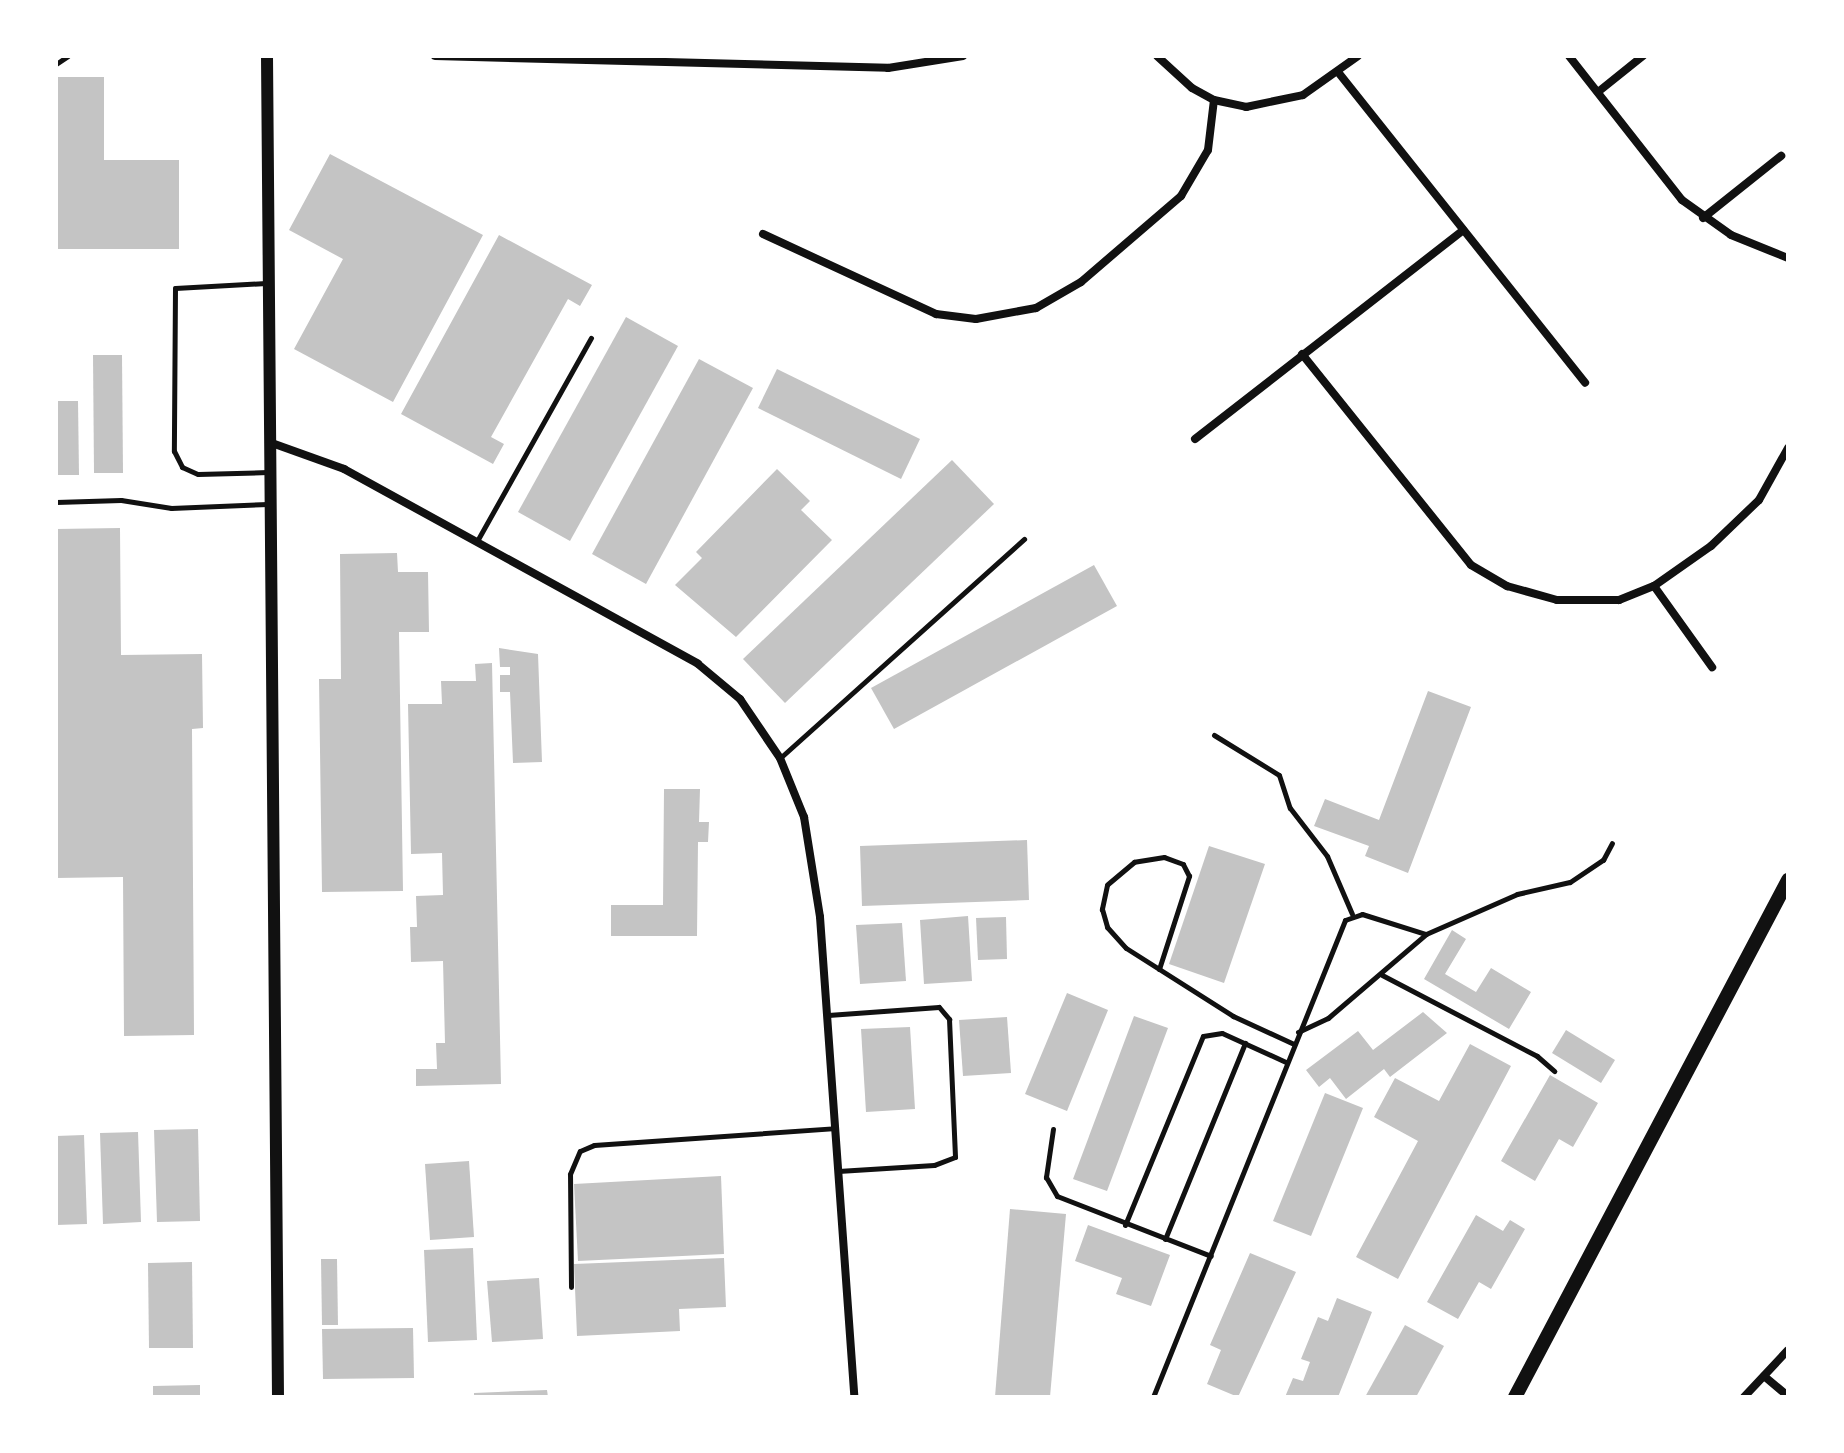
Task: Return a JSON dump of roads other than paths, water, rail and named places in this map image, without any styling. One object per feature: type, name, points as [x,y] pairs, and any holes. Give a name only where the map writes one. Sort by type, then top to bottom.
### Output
[{"type":"main road","points":[[1515,1397],[1788,880]]},
{"type":"street","points":[[267,56],[278,1397]]},
{"type":"street","points":[[435,56],[856,68],[923,64],[963,56]]},
{"type":"street","points":[[1157,56],[1214,100],[1246,107],[1284,103],[1338,72],[1358,56]]},
{"type":"street","points":[[1569,56],[1682,200],[1703,218],[1788,258]]},
{"type":"street","points":[[1598,92],[1643,56]]},
{"type":"street","points":[[1338,72],[1585,383]]},
{"type":"street","points":[[763,234],[936,314],[976,319],[1036,308],[1081,282],[1181,196],[1208,150],[1214,100]]},
{"type":"street","points":[[1703,218],[1781,156]]},
{"type":"street","points":[[1195,439],[1463,230]]},
{"type":"street","points":[[1302,354],[1455,549],[1488,577],[1534,594],[1580,602],[1619,600],[1654,586],[1711,546],[1759,500],[1788,448]]},
{"type":"street","points":[[269,442],[344,469],[698,664],[740,699],[780,758],[804,817],[812,855],[828,1015],[854,1397]]},
{"type":"street","points":[[1654,586],[1712,667]]},
{"type":"street","points":[[1744,1397],[1788,1350]]},
{"type":"street","points":[[1764,1376],[1788,1396]]},
{"type":"lane","points":[[56,64],[68,56]]},
{"type":"lane","points":[[269,283],[180,285],[174,290],[173,311],[177,462],[198,474],[269,472]]},
{"type":"lane","points":[[477,541],[591,338]]},
{"type":"lane","points":[[56,502],[121,500],[171,508],[269,504]]},
{"type":"lane","points":[[780,758],[1024,539]]},
{"type":"lane","points":[[1214,735],[1279,775],[1290,808],[1327,856],[1352,914]]},
{"type":"lane","points":[[1298,1032],[1328,1018],[1382,975],[1426,934],[1517,894],[1570,882],[1603,860],[1612,843]]},
{"type":"lane","points":[[1159,969],[1189,876],[1178,861],[1164,857],[1122,869],[1107,885],[1102,909],[1120,943],[1159,969],[1262,1033],[1294,1044]]},
{"type":"lane","points":[[1153,1397],[1298,1032],[1345,920],[1352,914]]},
{"type":"lane","points":[[1352,914],[1426,934]]},
{"type":"lane","points":[[1382,975],[1537,1056],[1554,1071]]},
{"type":"lane","points":[[828,1015],[939,1007],[949,1019],[955,1157],[934,1165],[838,1171]]},
{"type":"lane","points":[[1125,1225],[1200,1039],[1216,1031],[1286,1062]]},
{"type":"lane","points":[[1165,1239],[1245,1043]]},
{"type":"lane","points":[[571,1287],[570,1174],[580,1151],[594,1145],[835,1128]]},
{"type":"lane","points":[[1053,1129],[1049,1186],[1072,1206],[1211,1256]]}]
